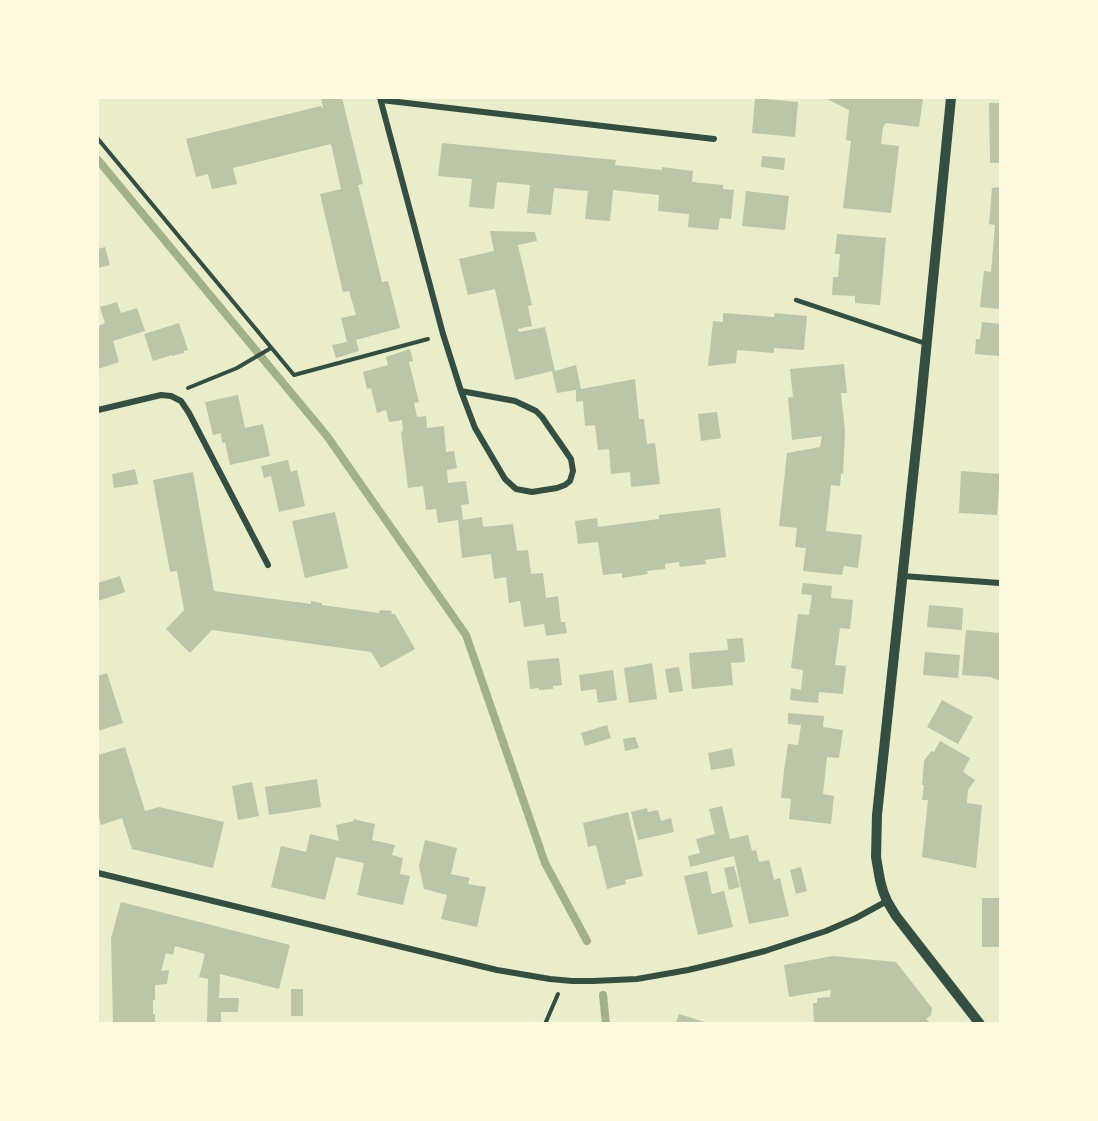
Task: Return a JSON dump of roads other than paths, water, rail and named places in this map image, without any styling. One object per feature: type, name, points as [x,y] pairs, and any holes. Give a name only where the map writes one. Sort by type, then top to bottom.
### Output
[{"type":"street","points":[[951,98],[876,836],[880,880],[887,901],[980,1023]]},
{"type":"street","points":[[461,391],[515,401],[536,411],[571,459],[573,471],[570,481],[557,489],[532,492],[516,489],[510,485],[499,470],[475,428],[461,391],[443,334],[380,99],[714,139]]},
{"type":"street","points":[[98,410],[161,395],[171,396],[181,401],[268,565]]},
{"type":"street","points":[[902,576],[1000,583]]},
{"type":"street","points":[[98,873],[497,970],[572,981],[637,979],[726,962],[826,931],[887,901]]},
{"type":"lane","points":[[796,300],[927,344]]},
{"type":"waterway","points":[[98,160],[327,436],[466,635],[545,863],[587,941]]},
{"type":"waterway","points":[[603,995],[606,1024]]}]
